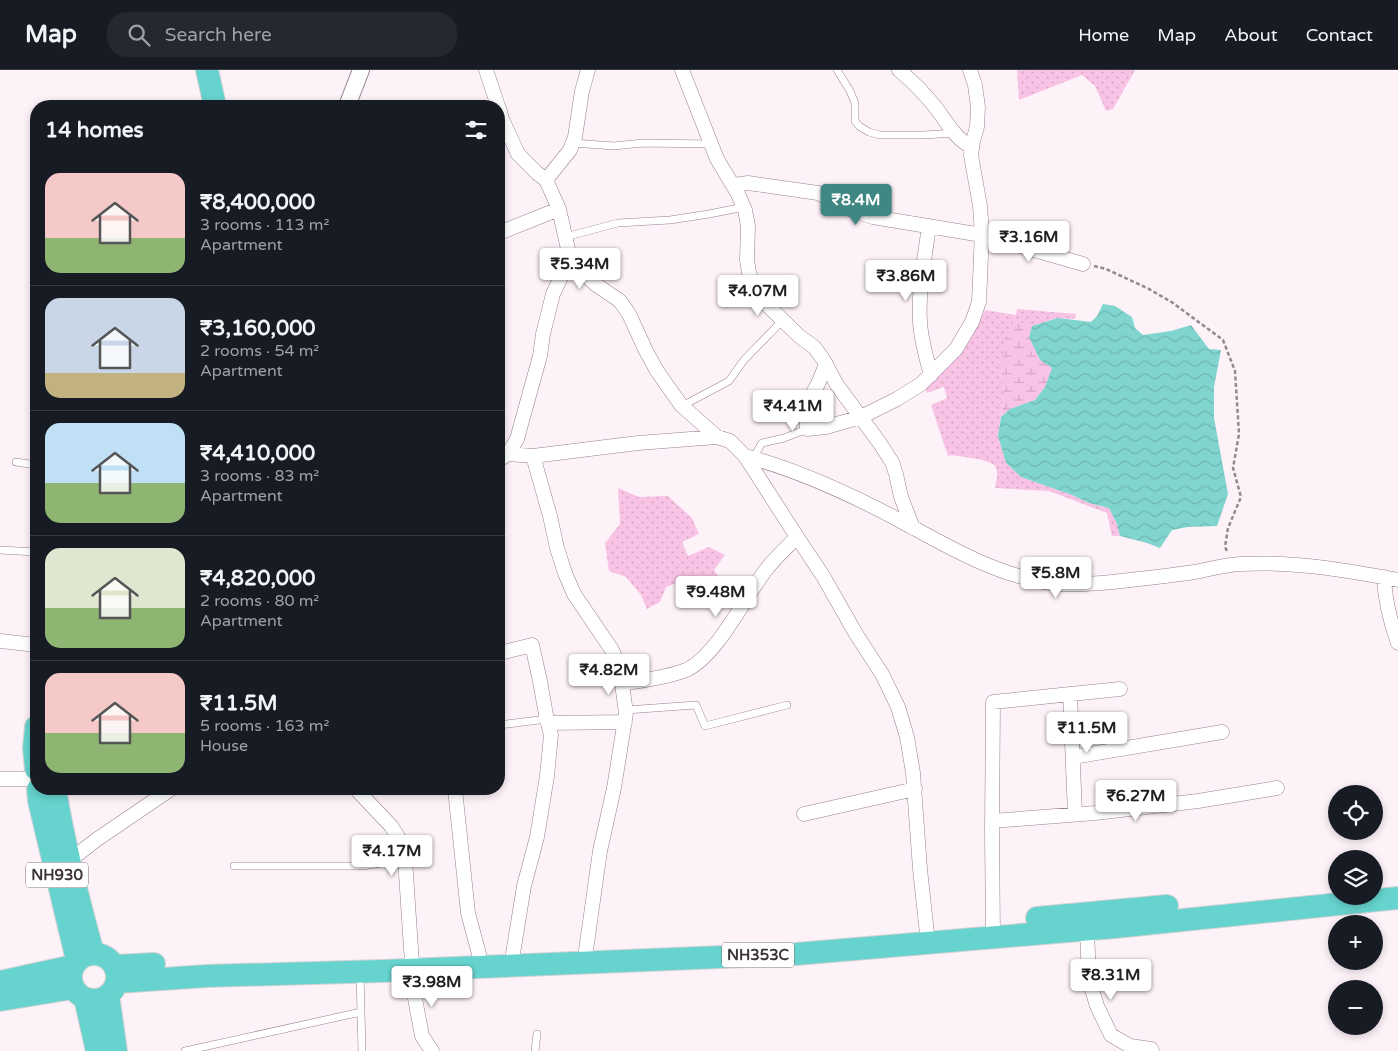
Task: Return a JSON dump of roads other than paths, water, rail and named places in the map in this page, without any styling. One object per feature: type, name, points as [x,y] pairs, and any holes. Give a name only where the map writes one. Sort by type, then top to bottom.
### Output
[{"type":"highway","points":[[207,70],[214,100]]},
{"type":"highway","points":[[221,70],[228,100]]},
{"type":"highway","name":"NH930","points":[[38,795],[97,1051]]},
{"type":"highway","name":"NH930","points":[[56,795],[77,897],[80,973]]},
{"type":"highway","points":[[1383,885],[1398,884]]},
{"type":"highway","name":"NH353C","points":[[113,981],[212,961],[412,963],[796,954],[928,936],[1328,892]]},
{"type":"highway","name":"NH353C","points":[[993,930],[1087,930],[1398,898]]},
{"type":"highway","name":"NH353C","points":[[113,981],[207,976],[360,972],[479,954],[513,960],[586,950],[833,937],[928,936]]},
{"type":"highway","points":[[0,1000],[80,973],[104,955],[110,960],[113,981],[116,1051]]},
{"type":"highway","points":[[80,973],[93,1000],[101,999],[113,981]]},
{"type":"highway","points":[[0,982],[80,973]]},
{"type":"street","points":[[349,100],[361,70]]},
{"type":"street","points":[[486,70],[496,100]]},
{"type":"street","points":[[546,180],[573,144],[582,91],[588,70]]},
{"type":"street","points":[[682,70],[717,159],[744,207],[748,226],[747,260],[753,286],[759,297],[814,347],[892,462],[901,497],[913,528]]},
{"type":"street","points":[[899,70],[933,104],[964,143],[972,147]]},
{"type":"street","points":[[826,364],[818,384],[807,403],[807,429],[826,427],[861,417],[922,384],[956,349],[972,322],[979,302],[982,235],[980,206],[971,155],[977,127],[978,107],[975,85],[970,70]]},
{"type":"street","points":[[505,126],[518,154],[546,180],[559,209],[570,258],[595,284],[620,301],[629,314],[657,371],[682,406],[717,437]]},
{"type":"street","points":[[732,185],[748,183],[818,194],[852,210],[873,217],[982,235],[1083,264]]},
{"type":"street","points":[[505,231],[559,209]]},
{"type":"street","points":[[929,226],[921,289],[920,314],[923,345],[931,375]]},
{"type":"street","points":[[505,456],[517,439],[540,356],[543,334],[553,294],[570,258]]},
{"type":"street","points":[[505,457],[533,456],[638,442],[717,437],[730,441],[749,457],[796,537],[823,576],[856,634],[882,674],[898,707],[907,737],[914,789],[920,868],[928,936]]},
{"type":"street","points":[[533,456],[565,573],[574,594],[612,650],[618,664],[622,684],[625,716],[614,788],[600,851],[586,950]]},
{"type":"street","points":[[749,457],[772,463],[828,485],[937,542],[993,568],[1028,579],[1061,585],[1155,578],[1233,565],[1300,565],[1391,578],[1385,599],[1398,643]]},
{"type":"street","points":[[622,684],[666,676],[688,669],[705,656],[747,600],[765,571],[796,537]]},
{"type":"street","points":[[0,640],[30,644]]},
{"type":"street","points":[[505,652],[532,645],[551,735],[537,836],[524,886],[513,960]]},
{"type":"street","points":[[993,930],[993,702],[1120,689]]},
{"type":"street","points":[[1070,694],[1074,814]]},
{"type":"street","points":[[547,721],[625,716]]},
{"type":"street","points":[[1073,757],[1222,732]]},
{"type":"street","points":[[0,779],[30,779]]},
{"type":"street","points":[[992,821],[1198,801],[1276,788]]},
{"type":"street","points":[[804,814],[914,789]]},
{"type":"street","points":[[69,861],[96,840],[162,795]]},
{"type":"street","points":[[362,795],[400,840],[405,859],[414,993],[422,1036],[432,1051]]},
{"type":"street","points":[[457,795],[468,913],[479,954]]},
{"type":"street","points":[[1087,930],[1089,980],[1111,1035],[1130,1046],[1151,1049],[1152,1051]]},
{"type":"lane","points":[[837,70],[850,90],[855,103],[855,121],[869,132],[924,135],[956,133]]},
{"type":"lane","points":[[573,144],[614,146],[643,143],[711,144]]},
{"type":"lane","points":[[565,237],[618,223],[680,218],[744,207]]},
{"type":"lane","points":[[682,406],[729,381],[744,360],[783,320]]},
{"type":"lane","points":[[749,457],[762,443],[784,438],[807,429]]},
{"type":"lane","points":[[16,462],[30,464]]},
{"type":"lane","points":[[0,550],[30,552]]},
{"type":"lane","points":[[625,716],[696,705],[706,726],[787,705]]},
{"type":"lane","points":[[505,724],[547,721]]},
{"type":"lane","points":[[234,866],[363,866],[405,859]]},
{"type":"lane","points":[[360,972],[362,1051]]},
{"type":"lane","points":[[185,1051],[360,1012]]},
{"type":"lane","points":[[536,1051],[537,1034]]},
{"type":"water","points":[[1103,304],[1115,306],[1132,317],[1135,328],[1143,335],[1171,331],[1191,325],[1209,349],[1221,350],[1214,387],[1214,418],[1228,494],[1217,526],[1188,527],[1172,530],[1160,548],[1120,536],[1117,524],[1109,508],[1089,503],[1021,477],[1006,463],[998,436],[1001,417],[1010,409],[1035,400],[1045,387],[1052,368],[1040,360],[1029,337],[1032,326],[1058,318],[1091,322],[1097,316]]}]
